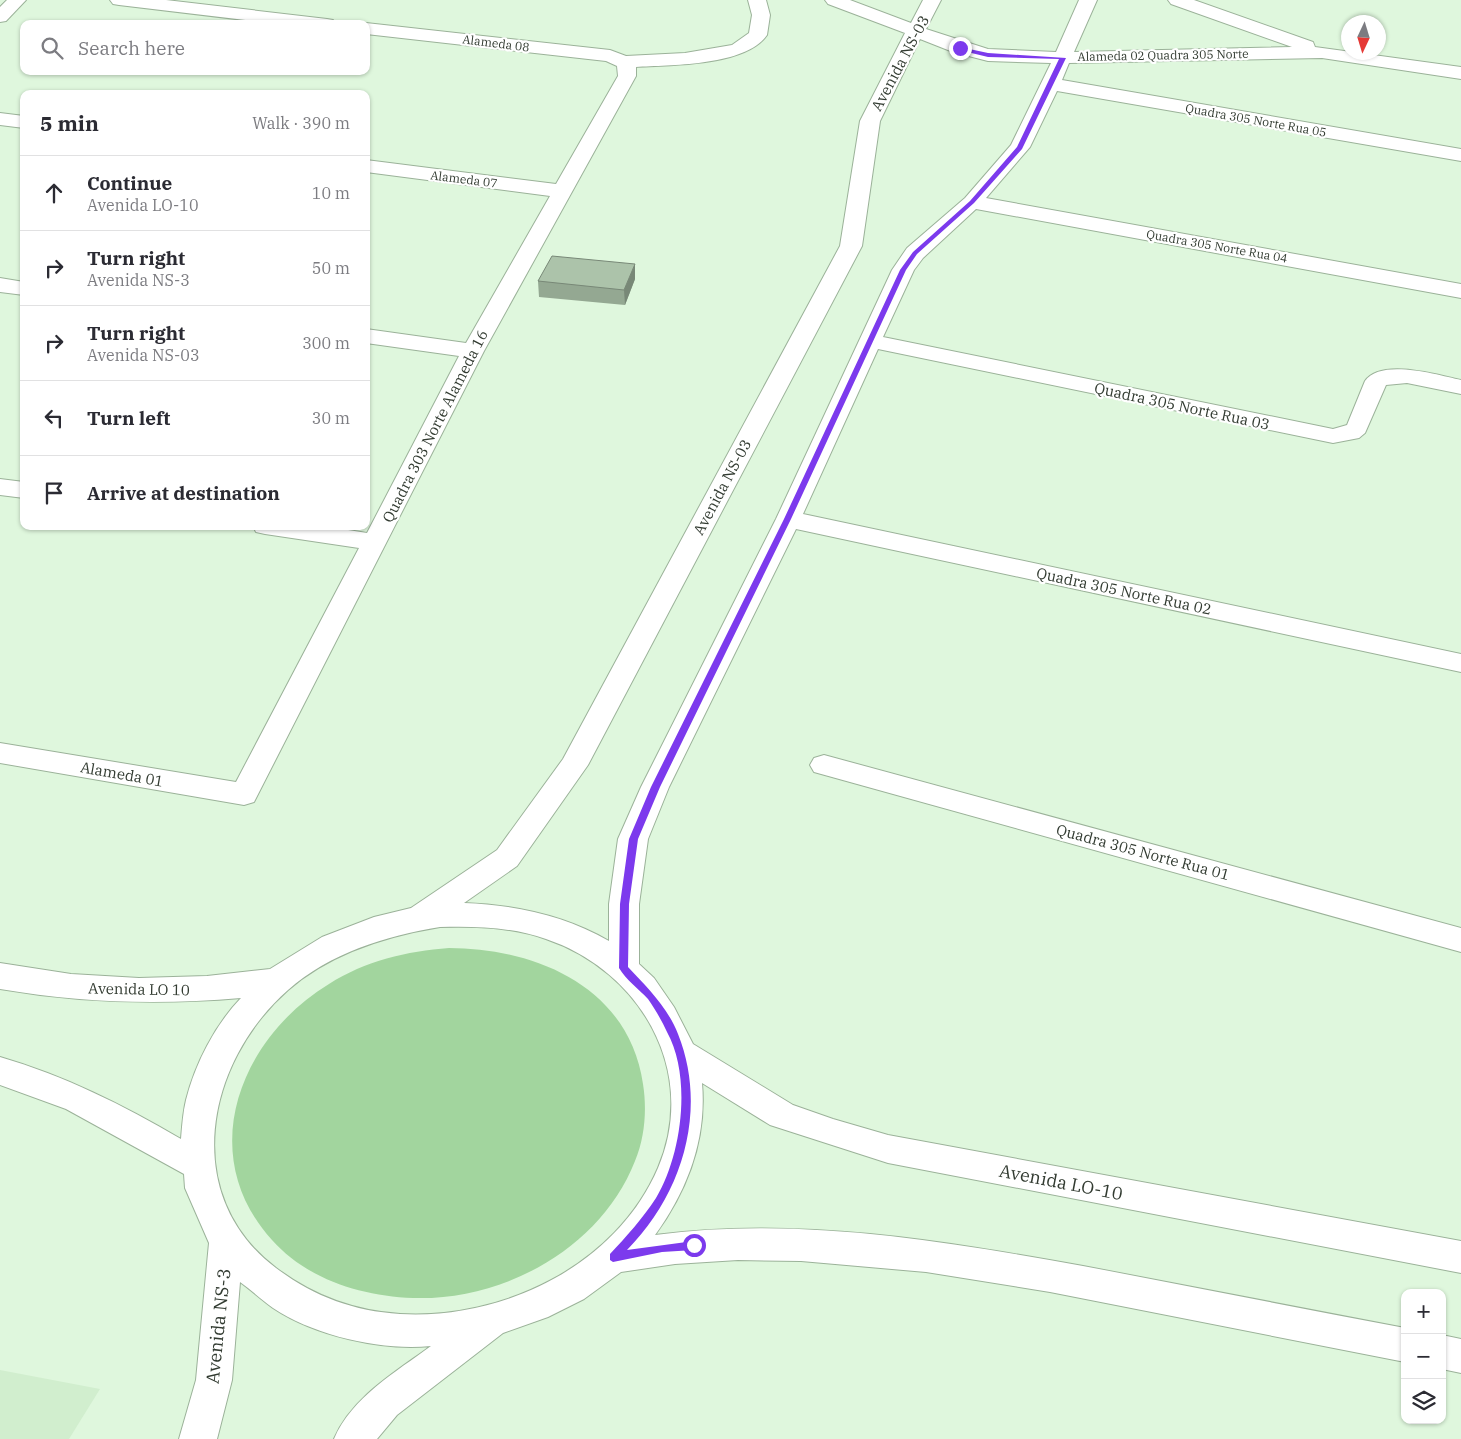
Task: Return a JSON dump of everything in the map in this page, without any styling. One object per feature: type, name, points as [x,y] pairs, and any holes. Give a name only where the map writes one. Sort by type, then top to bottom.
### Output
[{"type":"street","points":[[0,17],[17,0]]},
{"type":"street","points":[[119,0],[292,20]]},
{"type":"street","name":"Alameda 08","points":[[370,28],[610,56],[624,62],[685,59],[738,49],[758,34],[761,15],[757,0]]},
{"type":"street","name":"Alameda 02 Quadra 305 Norte","points":[[834,0],[917,30],[960,48],[988,55],[1063,58],[1322,52],[1461,73]]},
{"type":"street","name":"Avenida NS-03","points":[[418,918],[507,858],[574,765],[850,246],[870,121],[879,100],[932,0]]},
{"type":"street","points":[[624,968],[624,904],[633,839],[656,787],[788,519],[907,264],[915,253],[972,202],[1020,148],[1052,84],[1088,0]]},
{"type":"street","name":"Alameda 02 Quadra 305 Norte","points":[[1177,0],[1322,52]]},
{"type":"street","name":"Quadra 303 Norte Alameda 16","points":[[244,794],[473,351],[627,76],[627,66],[624,62]]},
{"type":"street","name":"Quadra 305 Norte Rua 05","points":[[1052,84],[1461,155]]},
{"type":"street","points":[[0,119],[20,122]]},
{"type":"street","name":"Alameda 07","points":[[370,167],[561,191]]},
{"type":"street","name":"Quadra 305 Norte Rua 04","points":[[972,202],[1461,291]]},
{"type":"street","points":[[0,285],[20,288]]},
{"type":"street","points":[[370,337],[473,351]]},
{"type":"street","name":"Quadra 305 Norte Rua 03","points":[[871,341],[1334,436],[1350,434],[1357,428],[1376,381],[1384,378],[1408,377],[1461,387]]},
{"type":"street","points":[[0,487],[20,490]]},
{"type":"street","name":"Quadra 305 Norte Rua 02","points":[[788,519],[1461,663]]},
{"type":"street","points":[[293,530],[375,542]]},
{"type":"street","name":"Alameda 01","points":[[0,753],[244,794]]},
{"type":"street","name":"Quadra 305 Norte Rua 01","points":[[824,765],[1461,940]]},
{"type":"street","name":"Avenida NS-3","points":[[440,915],[484,915],[528,921],[590,944],[624,968],[644,988],[664,1015],[680,1053],[687,1100],[684,1136],[678,1158],[660,1200],[631,1239],[613,1257],[562,1293],[522,1312],[468,1326],[414,1331],[369,1327],[314,1311],[272,1288],[226,1242],[207,1205],[197,1165],[196,1124],[205,1084],[210,1071],[234,1028],[278,981],[334,945],[375,928],[440,915]]},
{"type":"street","name":"Avenida LO 10","points":[[0,976],[54,986],[128,992],[222,988],[278,981]]},
{"type":"street","name":"Avenida LO-10","points":[[680,1053],[782,1115],[833,1134],[888,1149],[1461,1256]]},
{"type":"street","points":[[0,1071],[47,1085],[88,1103],[197,1165]]},
{"type":"street","name":"Avenida NS-3","points":[[198,1439],[214,1380],[226,1242]]},
{"type":"street","points":[[613,1257],[662,1248],[694,1245],[850,1248],[989,1265],[1401,1344]]},
{"type":"street","name":"Avenida NS-3","points":[[353,1439],[384,1403],[496,1320]]},
{"type":"street","points":[[1446,1353],[1461,1356]]},
{"type":"shaded area","points":[[0,1370],[100,1389],[69,1439],[0,1439]]},
{"type":"green space","points":[[449,948],[482,950],[514,956],[545,965],[573,980],[598,998],[619,1022],[634,1050],[644,1094],[645,1113],[641,1142],[635,1161],[619,1192],[599,1220],[574,1243],[545,1263],[514,1279],[481,1290],[447,1297],[413,1298],[374,1294],[336,1283],[301,1265],[272,1240],[248,1207],[235,1171],[232,1135],[238,1100],[251,1066],[272,1035],[298,1007],[329,984],[357,969],[387,958]]},
{"type":"building","points":[[552,256],[635,264],[624,290],[538,281]]},
{"type":"route","points":[[694,1245],[662,1248],[613,1257],[631,1239],[660,1200],[678,1158],[687,1114],[684,1072],[673,1034],[664,1015],[652,998],[624,968],[624,904],[633,839],[656,787],[788,519],[903,270],[915,253],[972,202],[1020,148],[1063,58],[1024,58],[988,55],[960,48]]}]
